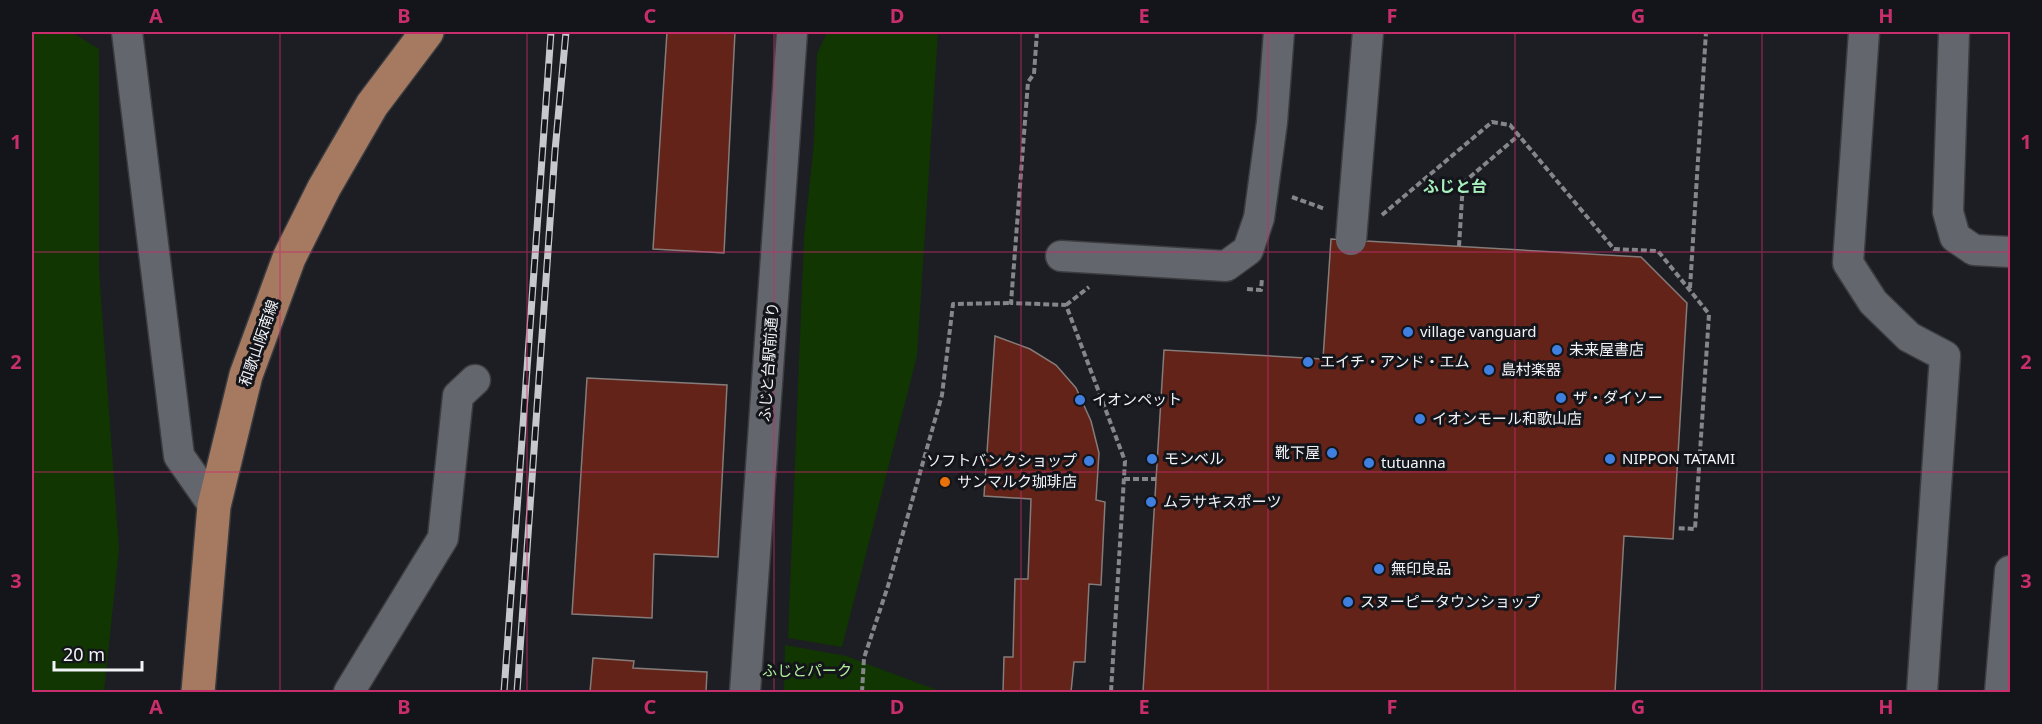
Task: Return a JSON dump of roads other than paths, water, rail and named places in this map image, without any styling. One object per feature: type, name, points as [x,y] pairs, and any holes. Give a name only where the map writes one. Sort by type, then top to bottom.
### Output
[{"type":"main road","name":"和歌山阪南線","points":[[198,693],[214,506],[246,375],[290,258],[324,188],[372,105],[427,32]]},
{"type":"street","points":[[127,32],[179,456],[214,506]]},
{"type":"street","name":"ふじと台駅前通り","points":[[745,693],[792,32]]},
{"type":"street","points":[[1061,256],[1226,266],[1248,249],[1259,218],[1272,122],[1279,32]]},
{"type":"street","points":[[1350,240],[1368,32]]},
{"type":"street","points":[[1864,32],[1848,263],[1873,302],[1894,323],[1909,337],[1945,356],[1922,693]]},
{"type":"street","points":[[1954,32],[1948,212],[1955,237],[1974,249],[2010,252]]},
{"type":"street","points":[[349,693],[443,538],[458,396],[475,380]]},
{"type":"street","points":[[2000,693],[2010,571]]},
{"type":"railway","points":[[504,692],[551,32]]},
{"type":"railway","points":[[517,692],[555,151],[566,32]]},
{"type":"place","name":"village vanguard","points":[[1408,332]]},
{"type":"place","name":"未来屋書店","points":[[1557,350]]},
{"type":"place","name":"エイチ・アンド・エム","points":[[1308,362]]},
{"type":"place","name":"島村楽器","points":[[1489,370]]},
{"type":"place","name":"ザ・ダイソー","points":[[1561,398]]},
{"type":"place","name":"イオンペット","points":[[1080,400]]},
{"type":"place","name":"イオンモール和歌山店","points":[[1420,419]]},
{"type":"place","name":"靴下屋","points":[[1332,453]]},
{"type":"place","name":"モンベル","points":[[1152,459]]},
{"type":"place","name":"NIPPON TATAMI","points":[[1610,459]]},
{"type":"place","name":"ソフトバンクショップ","points":[[1089,461]]},
{"type":"place","name":"tutuanna","points":[[1369,463]]},
{"type":"place","name":"サンマルク珈琲店","points":[[945,482]]},
{"type":"place","name":"ムラサキスポーツ","points":[[1151,502]]},
{"type":"place","name":"無印良品","points":[[1379,569]]},
{"type":"place","name":"スヌーピータウンショップ","points":[[1348,602]]},
{"type":"district","name":"ふじと台","points":[[1455,186]]},
{"type":"park label","name":"ふじとパーク","points":[[807,671]]}]
